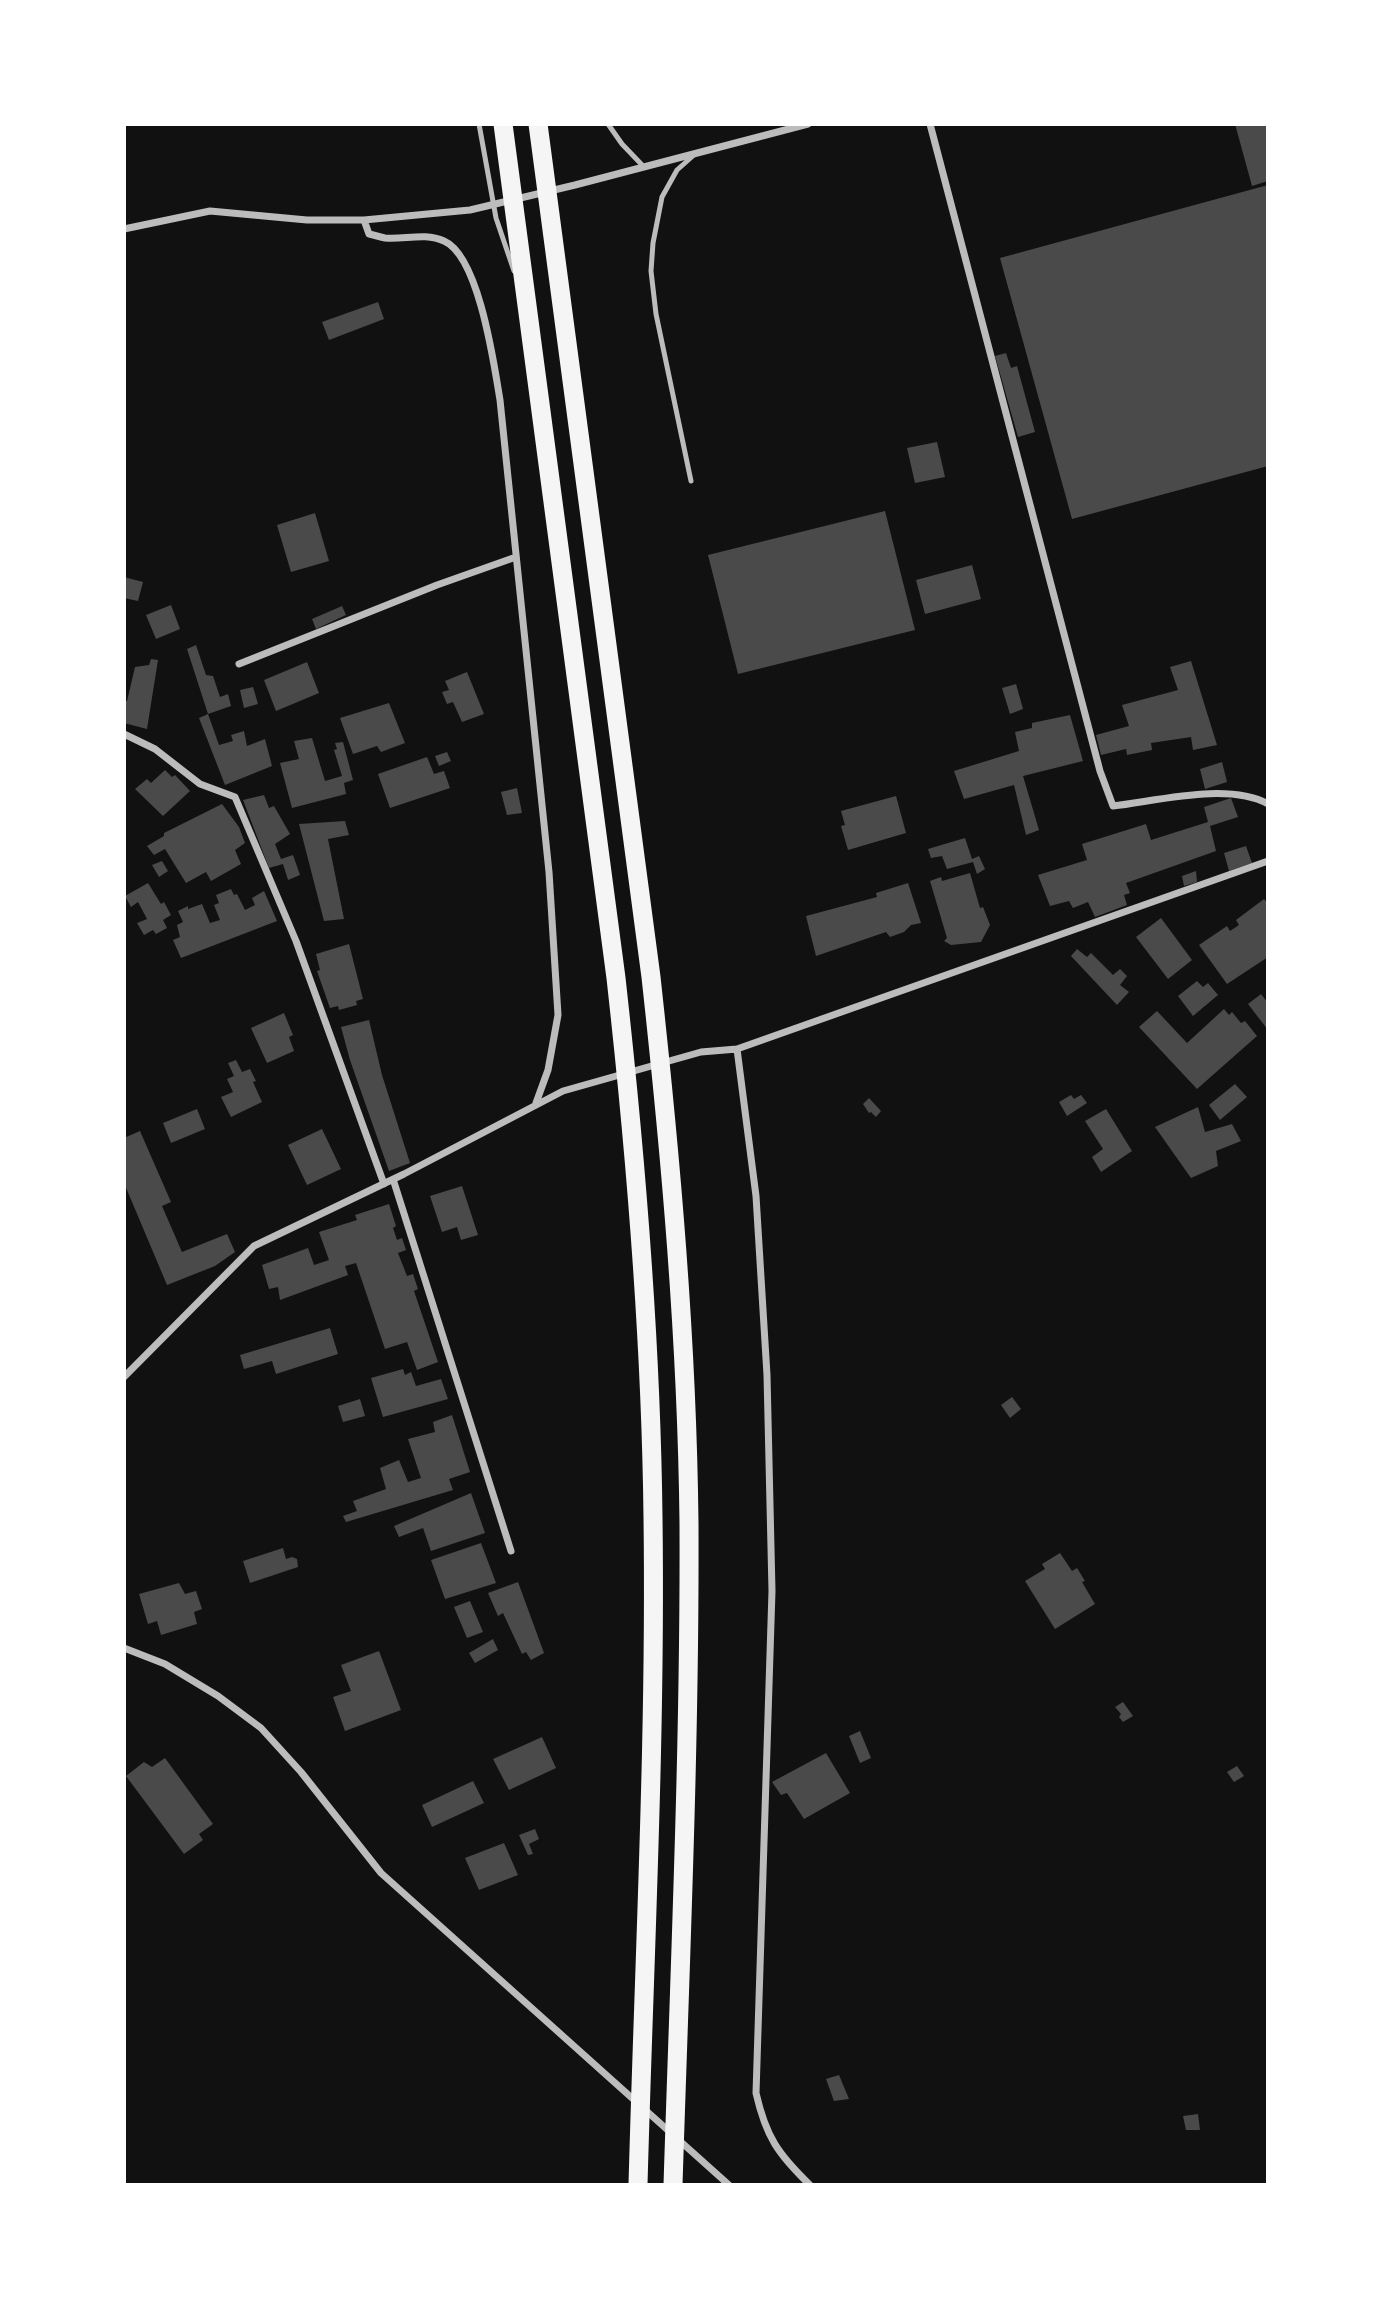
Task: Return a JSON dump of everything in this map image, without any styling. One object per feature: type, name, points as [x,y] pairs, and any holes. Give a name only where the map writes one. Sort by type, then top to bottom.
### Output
[{"type":"highway","points":[[503,124],[616,978],[632,1120],[643,1262],[651,1406],[653,1519],[652,1665],[638,2185]]},
{"type":"highway","points":[[538,124],[651,977],[667,1118],[679,1262],[688,1535],[684,1810],[673,2185]]},
{"type":"street","points":[[124,229],[210,211],[307,220],[364,220],[470,210],[575,186],[808,124]]},
{"type":"street","points":[[930,124],[1100,771],[1113,806],[1222,792],[1259,799],[1268,804]]},
{"type":"street","points":[[364,220],[369,234],[386,238],[414,236],[445,241],[464,261],[487,325],[500,400],[549,872],[558,1015],[548,1070],[536,1104]]},
{"type":"street","points":[[239,664],[424,590],[516,557]]},
{"type":"street","points":[[124,734],[155,749],[200,784],[235,797],[296,941],[384,1184]]},
{"type":"street","points":[[124,1377],[254,1246],[393,1180],[563,1091],[701,1052],[737,1048],[1268,861]]},
{"type":"street","points":[[737,1048],[756,1196],[768,1375],[772,1577],[756,2093],[762,2122],[774,2144],[810,2185]]},
{"type":"street","points":[[393,1180],[511,1551]]},
{"type":"street","points":[[124,1648],[164,1664],[218,1696],[261,1728],[302,1772],[382,1873],[729,2185]]},
{"type":"lane","points":[[480,124],[496,218],[528,312]]},
{"type":"lane","points":[[608,124],[622,144],[644,167]]},
{"type":"lane","points":[[691,481],[656,314],[651,271],[653,243],[668,183],[677,170],[695,154]]},
{"type":"building","points":[[1235,124],[1268,124],[1268,181],[1252,186]]},
{"type":"building","points":[[1268,185],[1268,466],[1072,519],[1000,258]]},
{"type":"building","points":[[378,302],[384,319],[329,340],[322,322]]},
{"type":"building","points":[[1006,353],[1011,368],[1017,366],[1035,432],[1018,437],[995,356]]},
{"type":"building","points":[[937,442],[945,477],[915,483],[907,448]]},
{"type":"building","points":[[885,511],[915,630],[738,674],[708,555]]},
{"type":"building","points":[[315,513],[329,561],[291,572],[277,525]]},
{"type":"building","points":[[972,565],[981,599],[925,614],[916,580]]},
{"type":"building","points":[[124,577],[143,582],[138,601],[124,598]]},
{"type":"building","points":[[171,605],[180,629],[156,639],[146,615]]},
{"type":"building","points":[[342,606],[346,615],[316,629],[312,619]]},
{"type":"building","points":[[196,645],[206,675],[213,676],[220,697],[228,694],[231,706],[208,714],[187,649]]},
{"type":"building","points":[[151,659],[158,660],[147,729],[124,723],[124,701],[127,701],[135,667],[149,665]]},
{"type":"building","points":[[1191,661],[1217,745],[1193,750],[1191,737],[1151,743],[1152,750],[1127,755],[1126,749],[1101,755],[1096,735],[1129,726],[1122,705],[1178,690],[1170,667]]},
{"type":"building","points":[[307,662],[319,693],[276,711],[264,680]]},
{"type":"building","points":[[467,672],[484,714],[462,722],[453,702],[447,704],[442,692],[449,690],[445,681]]},
{"type":"building","points":[[1016,684],[1023,709],[1010,714],[1002,688]]},
{"type":"building","points":[[253,687],[258,704],[244,708],[240,690]]},
{"type":"building","points":[[389,703],[405,743],[381,752],[377,746],[353,754],[340,718]]},
{"type":"building","points":[[208,714],[219,745],[233,741],[231,735],[244,731],[247,746],[265,739],[272,766],[225,785],[199,718]]},
{"type":"building","points":[[1070,715],[1083,761],[1023,776],[1039,830],[1026,835],[1014,785],[964,799],[954,771],[1019,751],[1015,732],[1032,728],[1032,723]]},
{"type":"building","points":[[312,738],[325,781],[342,776],[334,750],[337,749],[335,743],[343,742],[353,780],[344,783],[346,794],[292,808],[280,763],[299,759],[294,741]]},
{"type":"building","points":[[447,752],[451,761],[439,766],[435,756]]},
{"type":"building","points":[[427,757],[434,774],[444,771],[450,788],[390,808],[378,774]]},
{"type":"building","points":[[1222,762],[1227,782],[1205,789],[1200,769]]},
{"type":"building","points":[[165,770],[172,777],[175,775],[190,791],[163,816],[135,789],[147,779],[151,783]]},
{"type":"building","points":[[517,788],[522,813],[507,815],[501,792]]},
{"type":"building","points":[[264,795],[269,808],[274,806],[290,834],[275,844],[281,859],[293,855],[300,875],[288,880],[283,864],[269,868],[243,800]]},
{"type":"building","points":[[896,796],[906,833],[848,850],[841,826],[845,825],[841,811]]},
{"type":"building","points":[[1231,798],[1238,817],[1210,826],[1216,851],[1126,883],[1130,893],[1124,895],[1127,905],[1095,917],[1088,902],[1073,908],[1069,901],[1050,906],[1038,875],[1087,860],[1082,844],[1146,824],[1151,840],[1208,822],[1204,807]]},
{"type":"building","points":[[222,804],[239,827],[245,843],[235,850],[241,864],[211,881],[206,872],[186,883],[165,849],[154,855],[147,846],[164,836],[164,833]]},
{"type":"building","points":[[345,821],[349,835],[328,839],[344,919],[324,921],[299,824]]},
{"type":"building","points":[[965,838],[972,859],[979,856],[985,869],[977,874],[973,862],[947,869],[942,856],[931,858],[928,849]]},
{"type":"building","points":[[1246,846],[1252,863],[1229,871],[1224,853]]},
{"type":"building","points":[[162,861],[168,871],[159,877],[152,865]]},
{"type":"building","points":[[1196,871],[1197,882],[1184,886],[1182,876]]},
{"type":"building","points":[[970,873],[980,908],[983,907],[990,925],[981,942],[951,945],[944,941],[947,938],[930,881],[941,877],[942,881]]},
{"type":"building","points":[[148,883],[171,915],[163,920],[167,928],[156,934],[153,930],[144,935],[137,923],[147,919],[138,902],[131,907],[125,896]]},
{"type":"building","points":[[908,883],[921,923],[911,925],[904,932],[890,937],[886,932],[816,956],[806,916],[877,897],[876,893]]},
{"type":"building","points":[[231,889],[234,895],[237,894],[245,910],[255,905],[252,898],[264,891],[277,921],[181,958],[173,940],[180,937],[177,925],[183,922],[178,911],[202,904],[210,923],[220,920],[214,905],[219,903],[216,895]]},
{"type":"building","points":[[1264,899],[1268,904],[1268,957],[1227,984],[1199,945],[1227,926],[1230,931],[1239,925],[1236,920]]},
{"type":"building","points":[[1161,918],[1192,960],[1168,979],[1136,937]]},
{"type":"building","points":[[349,944],[363,999],[356,1001],[357,1005],[339,1010],[338,1006],[330,1008],[317,971],[320,970],[316,954]]},
{"type":"building","points":[[1077,949],[1087,957],[1091,953],[1113,975],[1120,969],[1127,976],[1120,985],[1129,992],[1117,1005],[1071,956]]},
{"type":"building","points":[[1197,981],[1203,987],[1208,983],[1218,995],[1193,1016],[1178,996]]},
{"type":"building","points":[[1261,994],[1268,1003],[1268,1030],[1248,1004]]},
{"type":"building","points":[[1224,1009],[1229,1015],[1232,1012],[1241,1023],[1245,1021],[1257,1036],[1197,1089],[1139,1027],[1157,1011],[1187,1043]]},
{"type":"building","points":[[284,1013],[293,1035],[289,1037],[294,1051],[267,1063],[251,1028]]},
{"type":"building","points":[[369,1020],[382,1075],[410,1163],[389,1171],[341,1027]]},
{"type":"building","points":[[236,1060],[242,1072],[250,1069],[262,1102],[231,1117],[221,1097],[233,1092],[227,1079],[234,1076],[228,1063]]},
{"type":"building","points":[[1235,1084],[1247,1097],[1220,1120],[1209,1105]]},
{"type":"building","points":[[1071,1095],[1074,1099],[1081,1095],[1087,1103],[1067,1116],[1059,1102]]},
{"type":"building","points":[[869,1098],[881,1111],[876,1117],[869,1113],[863,1104]]},
{"type":"building","points":[[1198,1107],[1205,1132],[1232,1124],[1241,1141],[1216,1151],[1218,1166],[1191,1178],[1155,1127]]},
{"type":"building","points":[[197,1109],[205,1129],[171,1143],[163,1123]]},
{"type":"building","points":[[1106,1109],[1132,1151],[1101,1172],[1092,1157],[1103,1149],[1085,1121]]},
{"type":"building","points":[[322,1129],[341,1169],[307,1185],[288,1145]]},
{"type":"building","points":[[140,1131],[171,1202],[162,1206],[182,1252],[227,1234],[235,1252],[215,1266],[167,1285],[124,1183],[124,1138]]},
{"type":"building","points":[[462,1186],[478,1235],[461,1240],[457,1227],[442,1232],[430,1196]]},
{"type":"building","points":[[389,1204],[397,1240],[402,1238],[406,1250],[398,1253],[407,1276],[413,1274],[418,1289],[414,1291],[438,1362],[417,1370],[407,1342],[385,1349],[356,1263],[345,1266],[348,1275],[280,1300],[278,1287],[269,1289],[262,1265],[308,1248],[314,1265],[329,1260],[319,1232],[357,1220],[355,1215]]},
{"type":"building","points":[[330,1328],[338,1354],[276,1374],[272,1361],[244,1369],[240,1355]]},
{"type":"building","points":[[403,1369],[405,1375],[411,1372],[416,1386],[441,1379],[448,1399],[383,1417],[371,1378]]},
{"type":"building","points":[[1012,1397],[1021,1409],[1010,1418],[1001,1405]]},
{"type":"building","points":[[360,1399],[365,1416],[343,1422],[338,1406]]},
{"type":"building","points":[[452,1415],[470,1472],[449,1479],[453,1490],[346,1522],[343,1516],[357,1511],[353,1501],[386,1489],[380,1468],[399,1460],[408,1482],[421,1478],[408,1439],[435,1432],[433,1422]]},
{"type":"building","points":[[471,1493],[485,1533],[431,1551],[423,1528],[399,1537],[394,1526]]},
{"type":"building","points":[[481,1543],[496,1583],[445,1599],[431,1560]]},
{"type":"building","points":[[283,1548],[286,1559],[297,1559],[298,1567],[250,1583],[243,1561]]},
{"type":"building","points":[[1060,1553],[1072,1571],[1077,1568],[1095,1604],[1055,1629],[1025,1581],[1045,1569],[1042,1564]]},
{"type":"building","points":[[518,1582],[544,1653],[531,1660],[526,1652],[522,1654],[503,1613],[498,1616],[488,1593]]},
{"type":"building","points":[[179,1583],[185,1594],[196,1591],[202,1609],[194,1612],[197,1624],[161,1635],[157,1621],[148,1624],[139,1594]]},
{"type":"building","points":[[470,1601],[483,1632],[467,1638],[454,1607]]},
{"type":"building","points":[[493,1639],[498,1650],[475,1663],[469,1653]]},
{"type":"building","points":[[379,1651],[401,1710],[345,1731],[333,1697],[351,1691],[341,1665]]},
{"type":"building","points":[[1123,1702],[1133,1716],[1123,1722],[1115,1707]]},
{"type":"building","points":[[860,1731],[871,1758],[860,1763],[849,1736]]},
{"type":"building","points":[[542,1737],[556,1768],[509,1790],[493,1759]]},
{"type":"building","points":[[826,1753],[850,1793],[804,1819],[787,1793],[781,1795],[772,1782]]},
{"type":"building","points":[[165,1758],[213,1824],[199,1834],[203,1840],[184,1854],[126,1776],[144,1762],[152,1767]]},
{"type":"building","points":[[1237,1766],[1244,1776],[1234,1782],[1227,1772]]},
{"type":"building","points":[[473,1781],[484,1803],[432,1827],[422,1805]]},
{"type":"building","points":[[535,1829],[539,1839],[529,1844],[533,1854],[528,1855],[519,1835]]},
{"type":"building","points":[[504,1843],[518,1875],[479,1890],[465,1858]]},
{"type":"building","points":[[839,2075],[849,2099],[834,2101],[826,2079]]},
{"type":"building","points":[[1198,2114],[1200,2130],[1186,2130],[1183,2116]]}]
